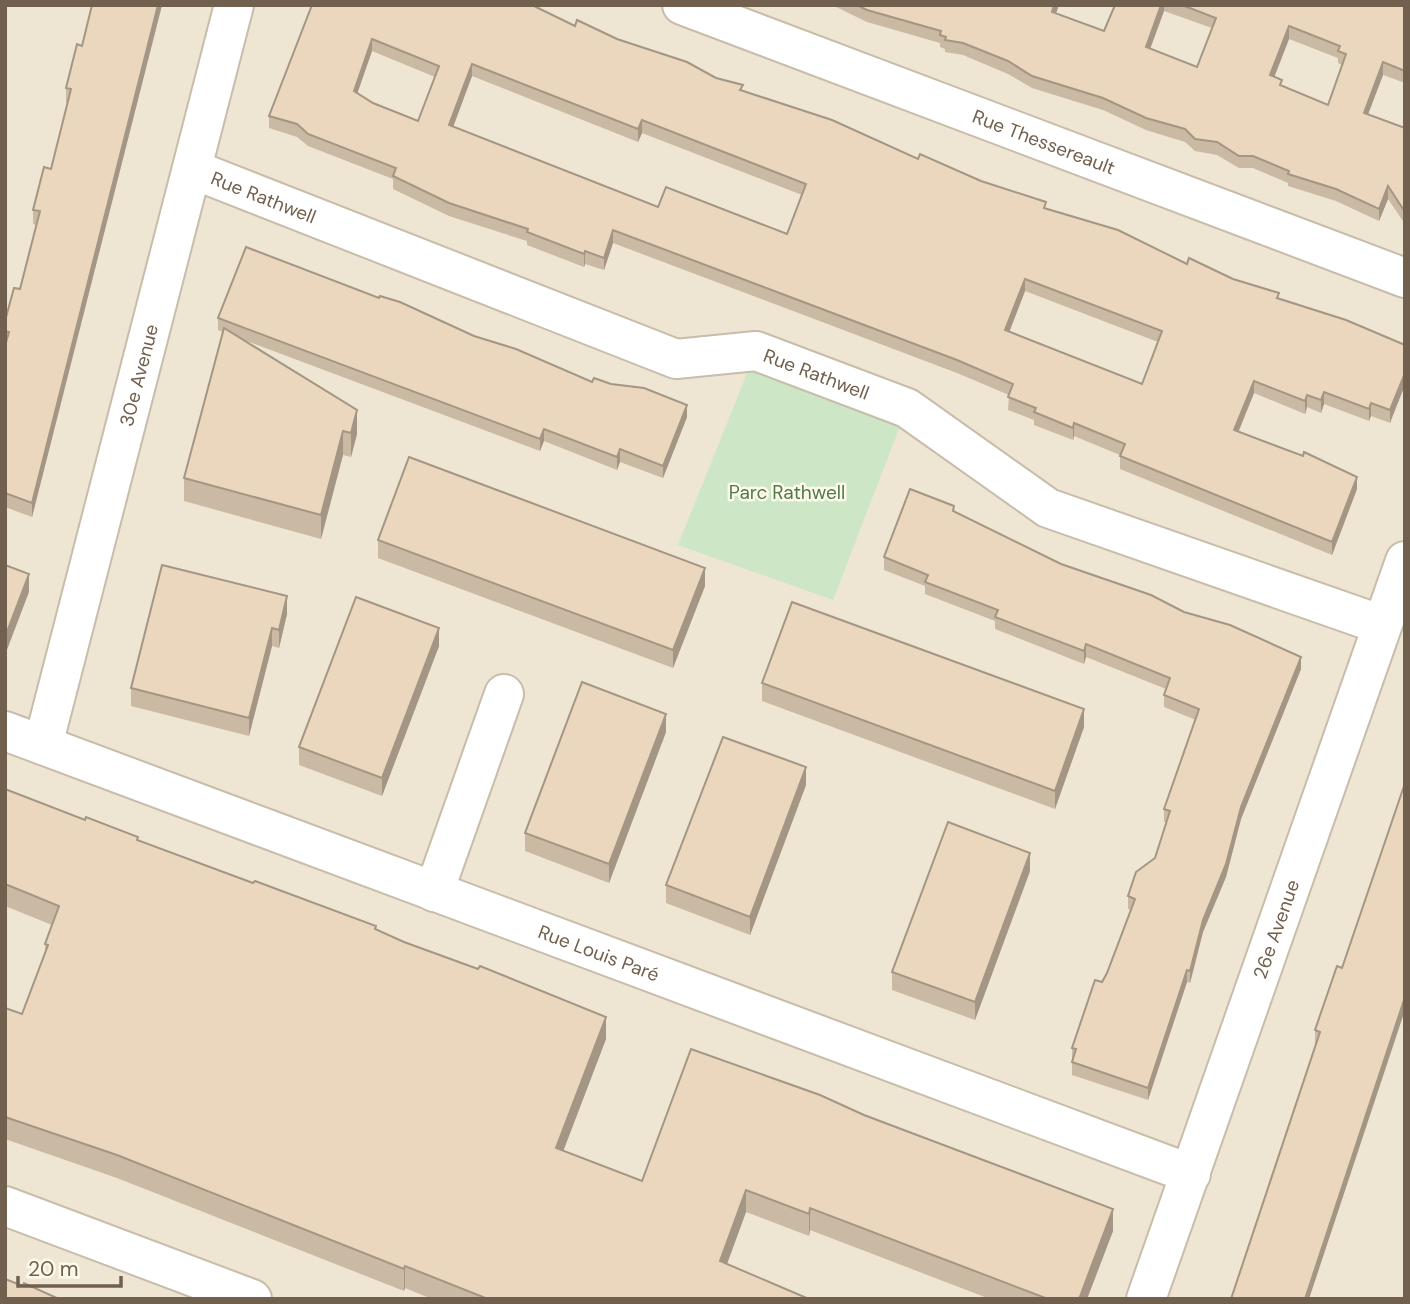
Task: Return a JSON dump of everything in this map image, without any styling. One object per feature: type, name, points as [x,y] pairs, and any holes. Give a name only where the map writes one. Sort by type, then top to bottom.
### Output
[{"type":"street","name":"30e Avenue","points":[[43,745],[234,5]]},
{"type":"street","name":"Rue Thessereault","points":[[682,5],[1405,278]]},
{"type":"street","name":"Rue Rathwell","points":[[192,169],[677,359],[757,351],[907,408],[1048,508],[1382,625]]},
{"type":"street","name":"26e Avenue","points":[[1146,1299],[1405,561]]},
{"type":"street","points":[[434,892],[504,694]]},
{"type":"street","name":"Rue Louis Paré","points":[[5,731],[1191,1174]]},
{"type":"street","points":[[5,1206],[252,1299]]},
{"type":"shaded area","points":[[5,5],[1405,5],[1405,1299],[5,1299]]},
{"type":"green space","name":"Parc Rathwell","points":[[756,351],[907,408],[833,600],[678,545]]},
{"type":"building","points":[[92,5],[158,5],[32,503],[5,493],[5,346],[9,332],[5,331],[5,321],[14,288],[20,289],[40,211],[33,210],[44,167],[51,169],[71,89],[66,88],[77,44],[82,46]]},
{"type":"building","points":[[312,5],[532,5],[575,26],[577,20],[617,39],[687,62],[716,78],[743,85],[740,90],[832,120],[918,159],[920,154],[981,181],[1046,202],[1044,208],[1118,230],[1187,264],[1189,258],[1233,279],[1279,293],[1277,298],[1346,320],[1405,345],[1405,373],[1390,410],[1371,403],[1369,409],[1324,392],[1321,400],[1307,395],[1305,401],[1254,381],[1234,430],[1303,456],[1304,452],[1357,477],[1332,542],[1120,456],[1125,444],[1074,423],[1073,428],[1034,412],[1036,408],[1008,397],[1013,384],[957,360],[613,230],[604,258],[585,251],[584,254],[527,232],[528,229],[449,203],[393,176],[396,168],[308,134],[297,124],[269,116]],"holes":[[[372,39],[439,66],[418,121],[373,103],[354,91]],[[472,64],[638,129],[642,120],[806,184],[787,234],[666,187],[658,207],[449,125]],[[1025,279],[1162,331],[1142,384],[1005,330]]]},
{"type":"building","points":[[857,5],[1054,5],[1052,12],[1104,31],[1115,5],[1161,5],[1146,47],[1197,67],[1216,18],[1182,5],[1405,5],[1405,71],[1383,62],[1364,113],[1405,128],[1405,212],[1388,186],[1379,209],[1336,189],[1288,174],[1289,171],[1253,156],[1239,156],[1217,142],[1195,139],[1185,129],[1146,118],[1103,98],[1032,76],[1008,61],[963,43],[945,40],[946,37],[940,35],[941,31]],"holes":[[[1289,26],[1340,46],[1338,51],[1346,54],[1328,105],[1280,85],[1282,80],[1270,75]]]},
{"type":"building","points":[[246,247],[379,298],[380,296],[400,302],[474,336],[516,349],[592,382],[594,378],[611,384],[644,388],[687,405],[663,466],[620,449],[617,457],[544,429],[540,439],[218,318]]},
{"type":"building","points":[[224,328],[357,410],[351,433],[343,431],[321,515],[184,478]]},
{"type":"building","points":[[409,457],[705,568],[673,650],[378,540]]},
{"type":"building","points":[[910,489],[954,506],[953,511],[1061,564],[1151,595],[1184,612],[1230,625],[1301,657],[1241,807],[1226,864],[1203,920],[1190,971],[1187,970],[1148,1088],[1072,1062],[1076,1049],[1072,1048],[1095,980],[1102,982],[1107,973],[1135,899],[1128,896],[1136,872],[1155,858],[1170,811],[1164,809],[1199,709],[1164,695],[1170,678],[1086,644],[1084,651],[995,617],[998,610],[925,582],[928,575],[884,557]]},
{"type":"building","points":[[5,565],[29,574],[5,637]]},
{"type":"building","points":[[162,565],[287,596],[279,630],[272,628],[249,718],[131,688]]},
{"type":"building","points":[[356,597],[439,628],[382,778],[299,747]]},
{"type":"building","points":[[792,602],[1084,709],[1055,791],[762,683]]},
{"type":"building","points":[[582,682],[666,714],[609,864],[525,833]]},
{"type":"building","points":[[723,737],[806,767],[750,917],[666,885]]},
{"type":"building","points":[[1405,783],[1405,997],[1305,1299],[1231,1299],[1320,1032],[1315,1030],[1337,966],[1342,968]]},
{"type":"building","points":[[5,789],[85,820],[86,817],[138,837],[137,840],[253,883],[255,881],[376,926],[375,929],[404,942],[478,969],[480,966],[606,1017],[556,1148],[642,1181],[691,1049],[820,1095],[864,1115],[1113,1209],[1079,1299],[1048,1299],[810,1208],[809,1214],[746,1190],[720,1261],[809,1299],[488,1299],[405,1266],[404,1269],[117,1155],[5,1117],[5,1008],[22,1014],[48,945],[45,944],[59,906],[5,884]]},
{"type":"building","points":[[948,822],[1030,853],[975,1002],[892,972]]},
{"type":"building","points":[[5,1279],[23,1286],[24,1283],[59,1299],[5,1299]]}]
